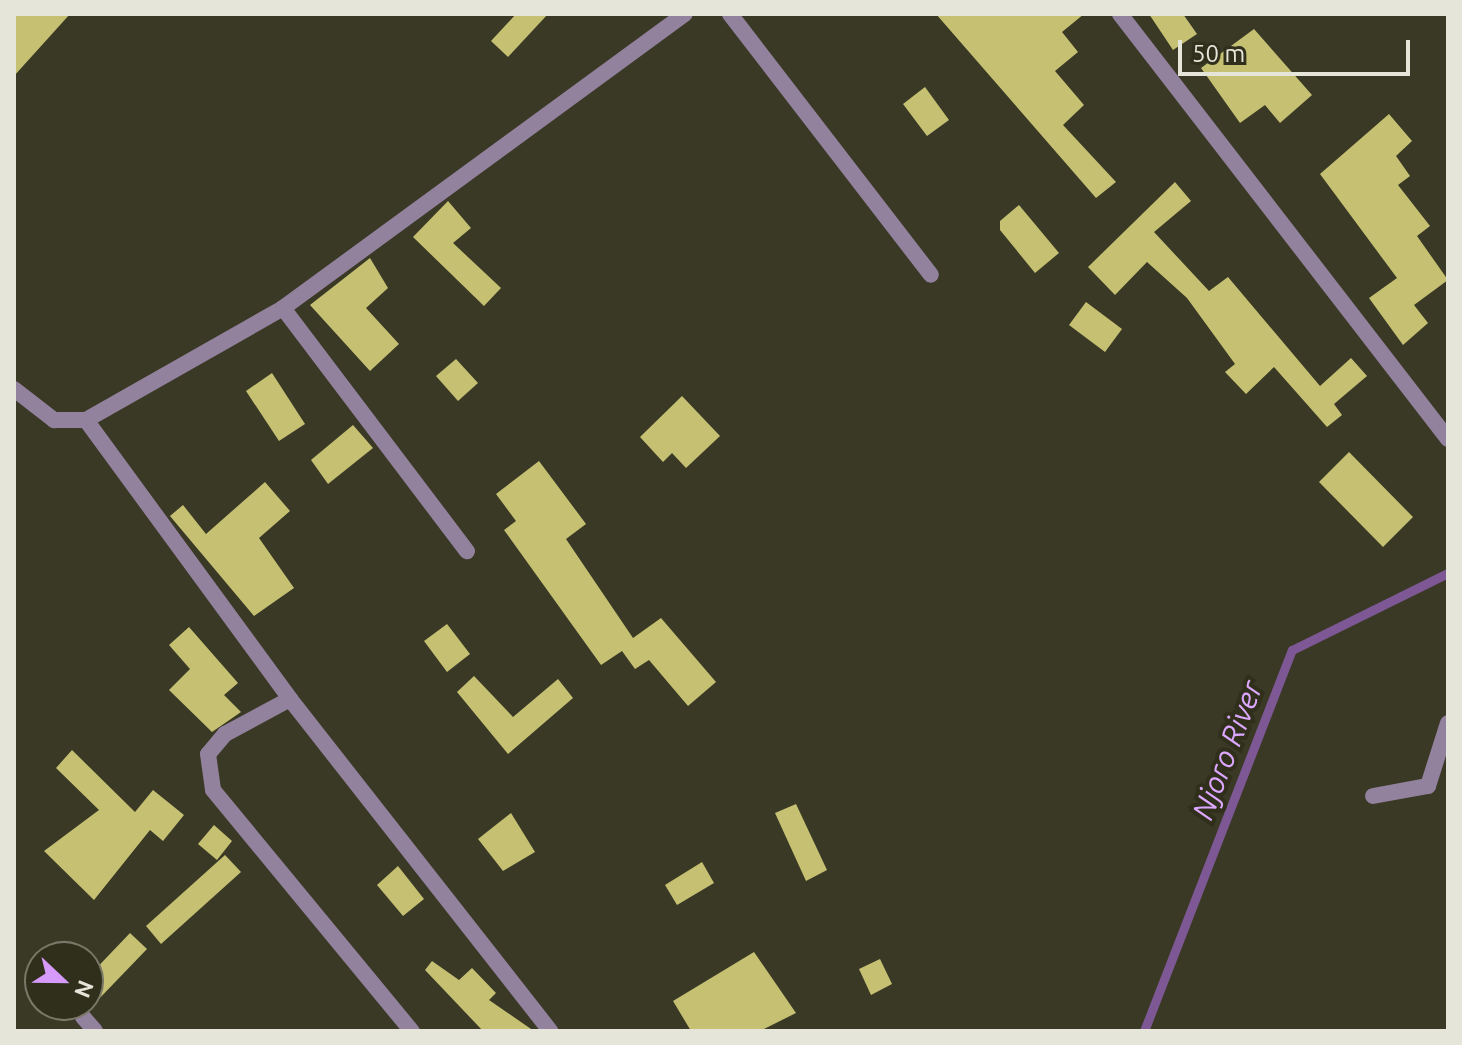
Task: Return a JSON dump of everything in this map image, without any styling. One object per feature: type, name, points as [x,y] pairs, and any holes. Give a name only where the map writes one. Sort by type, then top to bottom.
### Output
[{"type":"street","points":[[14,389],[54,420],[86,420],[283,308],[685,14]]},
{"type":"street","points":[[730,14],[931,275]]},
{"type":"street","points":[[1120,14],[1448,439]]},
{"type":"street","points":[[283,308],[467,551]]},
{"type":"street","points":[[86,420],[290,699],[550,1031]]},
{"type":"street","points":[[290,699],[225,734],[208,754],[213,790],[412,1031]]},
{"type":"street","points":[[1373,796],[1428,786],[1448,723]]},
{"type":"building","points":[[14,14],[70,14],[14,76]]},
{"type":"building","points":[[516,14],[548,14],[508,57],[491,41]]},
{"type":"building","points":[[936,14],[1084,14],[1062,32],[1078,52],[1055,71],[1084,105],[1063,125],[1116,182],[1096,198]]},
{"type":"building","points":[[1149,14],[1183,14],[1197,34],[1173,50]]},
{"type":"building","points":[[1254,29],[1312,95],[1280,123],[1265,105],[1240,123],[1201,68]]},
{"type":"building","points":[[925,87],[949,120],[927,136],[903,104]]},
{"type":"building","points":[[1389,114],[1412,141],[1396,156],[1410,176],[1398,185],[1430,226],[1417,236],[1448,280],[1414,305],[1428,323],[1403,345],[1369,298],[1397,278],[1320,174]]},
{"type":"building","points":[[1175,182],[1191,201],[1154,232],[1209,291],[1228,277],[1320,386],[1351,358],[1367,376],[1334,404],[1342,415],[1327,427],[1274,367],[1246,394],[1225,372],[1235,364],[1187,298],[1147,262],[1115,295],[1088,267]]},
{"type":"building","points":[[448,201],[471,228],[453,243],[501,288],[484,306],[413,237]]},
{"type":"building","points":[[1019,205],[1059,253],[1035,273],[1000,230],[1000,221]]},
{"type":"building","points":[[370,258],[388,288],[366,308],[399,344],[370,371],[310,305]]},
{"type":"building","points":[[1086,302],[1122,329],[1105,352],[1069,325]]},
{"type":"building","points":[[456,359],[478,383],[458,401],[436,376]]},
{"type":"building","points":[[272,373],[305,424],[279,441],[246,391]]},
{"type":"building","points":[[682,396],[720,436],[686,468],[672,453],[663,462],[640,437]]},
{"type":"building","points":[[353,425],[373,448],[328,484],[311,460]]},
{"type":"building","points":[[1349,452],[1413,517],[1383,547],[1319,482]]},
{"type":"building","points":[[539,461],[586,524],[566,539],[633,638],[661,618],[716,682],[688,706],[649,660],[635,669],[622,651],[601,665],[504,530],[516,521],[496,494]]},
{"type":"building","points":[[265,482],[290,511],[259,538],[294,588],[254,616],[170,516],[183,505],[206,534]]},
{"type":"building","points":[[447,624],[470,654],[447,672],[424,641]]},
{"type":"building","points":[[189,627],[238,683],[224,695],[241,712],[212,732],[169,690],[190,669],[169,645]]},
{"type":"building","points":[[474,676],[513,717],[558,679],[573,698],[508,754],[457,692]]},
{"type":"building","points":[[72,750],[135,812],[153,790],[184,815],[163,841],[150,830],[94,900],[44,851],[99,810],[56,768]]},
{"type":"building","points":[[796,804],[827,870],[806,881],[775,813]]},
{"type":"building","points":[[511,813],[535,852],[503,871],[478,839]]},
{"type":"building","points":[[214,825],[232,841],[217,860],[198,844]]},
{"type":"building","points":[[225,855],[241,872],[161,944],[146,926]]},
{"type":"building","points":[[702,862],[714,883],[677,905],[665,885]]},
{"type":"building","points":[[398,866],[424,899],[403,916],[377,885]]},
{"type":"building","points":[[130,933],[147,949],[104,994],[104,960]]},
{"type":"building","points":[[754,952],[796,1013],[760,1031],[691,1031],[673,1001]]},
{"type":"building","points":[[880,959],[892,984],[871,995],[859,969]]},
{"type":"building","points":[[432,961],[459,980],[472,968],[496,993],[489,1000],[534,1031],[483,1031],[425,970]]},
{"type":"waterway","name":"Njoro River","points":[[1144,1031],[1292,650],[1448,573]]}]
